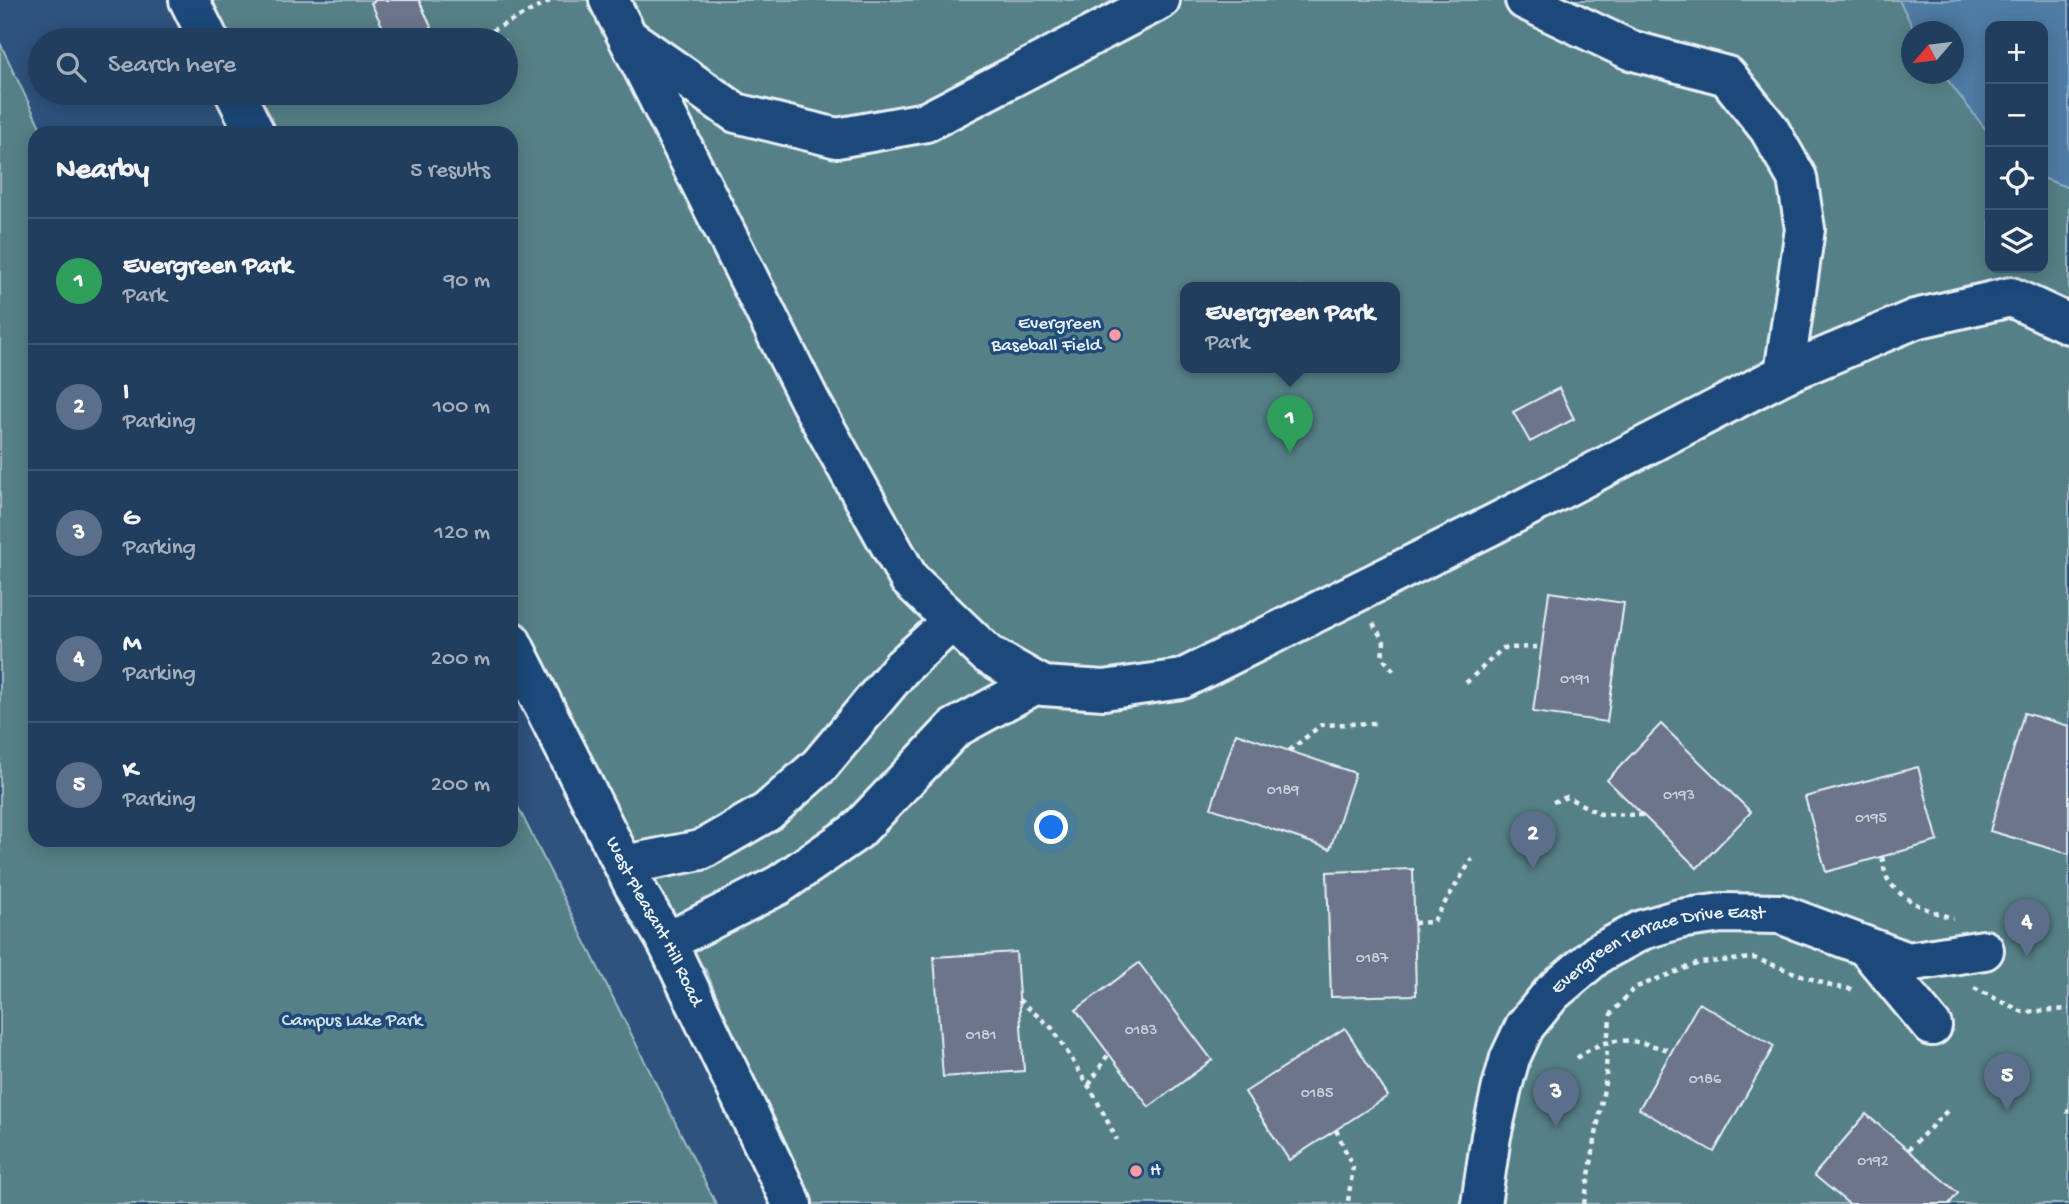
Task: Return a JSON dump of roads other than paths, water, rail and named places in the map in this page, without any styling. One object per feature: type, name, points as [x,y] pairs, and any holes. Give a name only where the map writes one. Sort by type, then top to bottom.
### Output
[{"type":"street","points":[[188,0],[203,28]]},
{"type":"street","points":[[610,0],[810,401],[909,579],[987,654],[1043,686],[1104,690],[1182,679],[1784,374],[1915,318],[2011,297],[2069,324]]},
{"type":"street","points":[[628,38],[736,113],[837,138],[926,122],[1160,0]]},
{"type":"street","points":[[1525,0],[1630,50],[1727,76],[1769,129],[1797,178],[1805,229],[1784,374]]},
{"type":"street","points":[[241,105],[252,126]]},
{"type":"street","points":[[624,865],[701,850],[767,812],[819,766],[902,667],[952,621]]},
{"type":"street","name":"West Pleasant Hill Road","points":[[518,655],[624,865],[667,942],[792,1204]]},
{"type":"street","points":[[667,942],[779,884],[857,831],[955,728],[1038,683]]},
{"type":"street","name":"Evergreen Terrace Drive East","points":[[1481,1204],[1491,1136],[1502,1087],[1510,1058],[1525,1026],[1552,993],[1599,953],[1642,930],[1722,913],[1780,914],[1908,962],[1984,950]]},
{"type":"street","points":[[1866,947],[1900,984],[1932,1026]]},
{"type":"water","points":[[1899,0],[2069,0],[2069,188],[2048,180],[2048,21],[1985,21],[1985,129],[1951,84],[1964,84],[1964,21],[1910,21]]},
{"type":"place","name":"Evergreen Baseball Field","points":[[1115,335]]},
{"type":"place","name":"Evergreen Park","points":[[1290,453]]},
{"type":"place","name":"I","points":[[1533,869]]},
{"type":"place","name":"M","points":[[2027,957]]},
{"type":"place","name":"K","points":[[2007,1111]]},
{"type":"place","name":"G","points":[[1556,1127]]},
{"type":"place","name":"H","points":[[1136,1171]]},
{"type":"park label","name":"Campus Lake Park","points":[[352,1021]]}]
